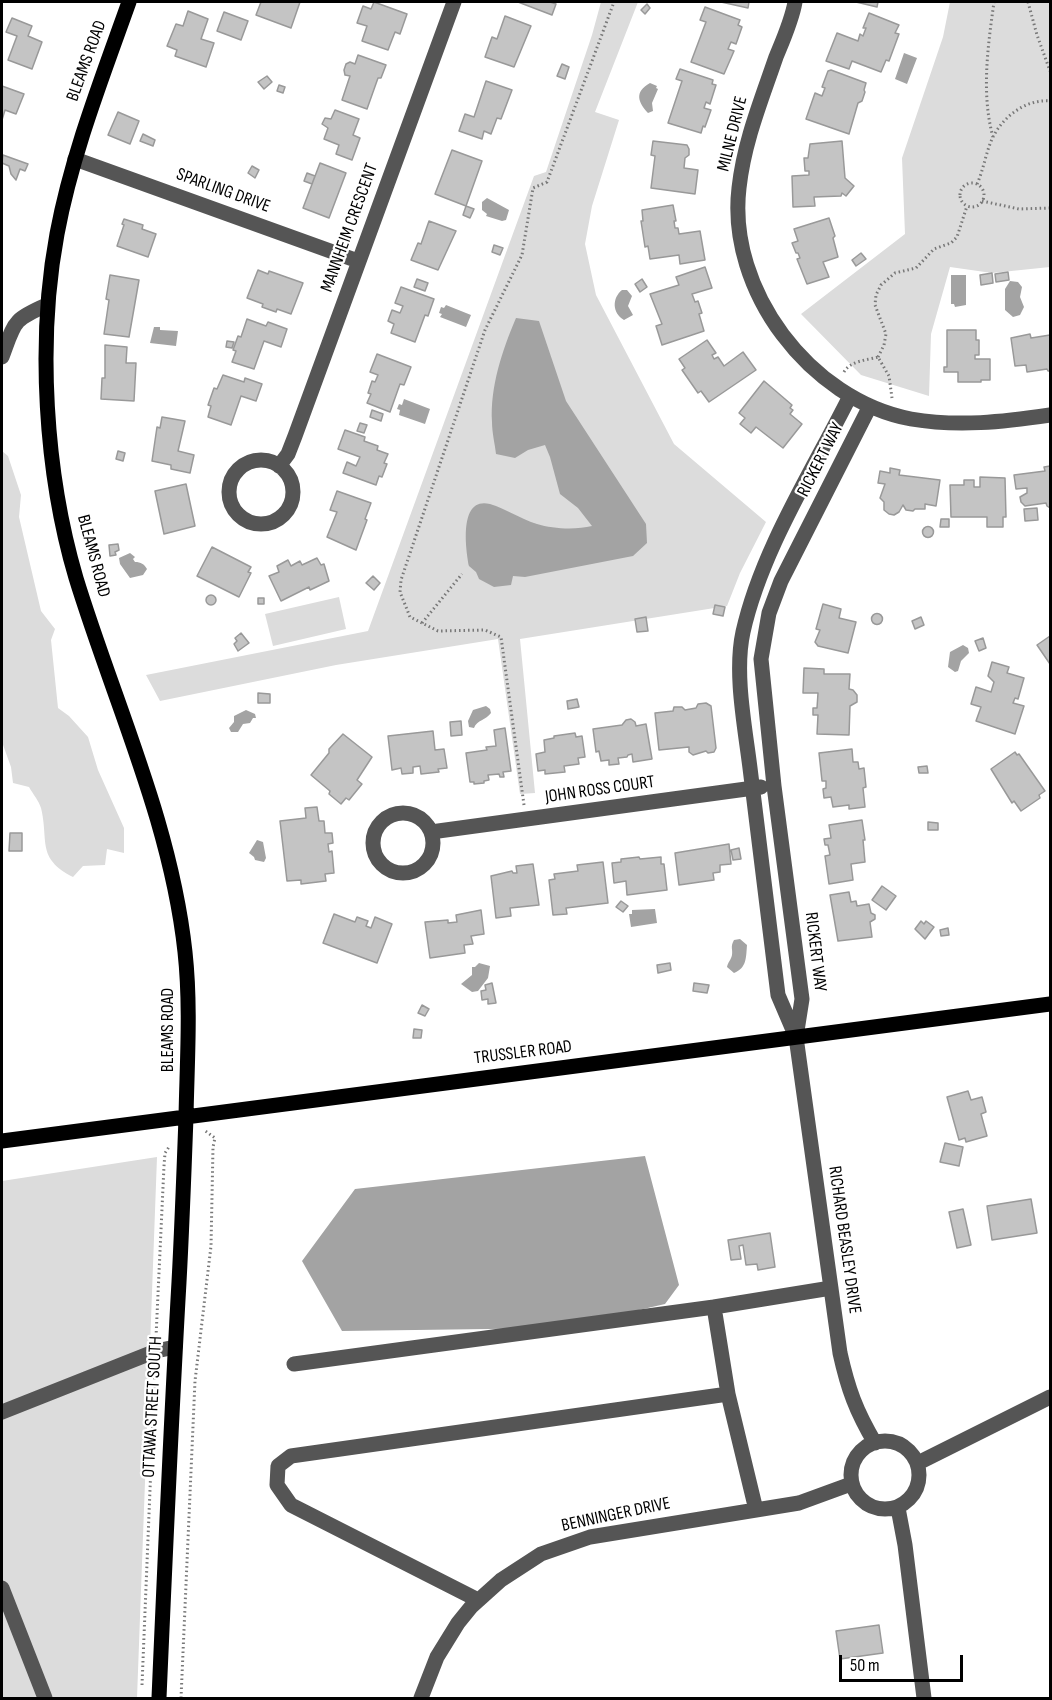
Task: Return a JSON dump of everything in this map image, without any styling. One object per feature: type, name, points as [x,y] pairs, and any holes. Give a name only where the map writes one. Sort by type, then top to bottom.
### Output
[{"type":"main road","name":"BLEAMS ROAD","points":[[129,2],[85,123],[57,233],[47,305],[48,412],[65,536],[88,614],[155,811],[176,890],[182,922],[188,999],[186,1118]]},
{"type":"main road","name":"TRUSSLER ROAD","points":[[2,1141],[1050,1004]]},
{"type":"main road","name":"OTTAWA STREET SOUTH","points":[[159,1698],[186,1118]]},
{"type":"street","name":"MANNHEIM CRESCENT","points":[[279,466],[288,454],[454,2]]},
{"type":"street","name":"MILNE DRIVE","points":[[795,2],[747,143],[739,189],[740,231],[753,282],[770,316],[793,347],[836,387],[870,406],[895,415],[956,424],[993,424],[1050,416]]},
{"type":"street","name":"SPARLING DRIVE","points":[[75,159],[358,261]]},
{"type":"street","points":[[2,357],[19,318],[47,305]]},
{"type":"street","name":"RICKERT WAY","points":[[796,1037],[778,995],[742,703],[741,653],[743,634],[763,571],[850,396]]},
{"type":"street","name":"RICKERT WAY","points":[[796,1037],[802,999],[774,786],[761,659],[769,613],[781,581],[870,406]]},
{"type":"street","points":[[258,460],[269,461],[279,466],[285,471],[292,487],[291,502],[287,510],[275,520],[267,523],[249,522],[236,512],[230,499],[232,477],[248,463],[258,460]]},
{"type":"street","name":"JOHN ROSS COURT","points":[[431,832],[774,786]]},
{"type":"street","name":"RICHARD BEASLEY DRIVE","points":[[796,1037],[840,1353],[857,1413],[874,1443]]},
{"type":"street","points":[[294,1364],[714,1307],[831,1288]]},
{"type":"street","points":[[714,1307],[728,1394],[756,1510]]},
{"type":"street","points":[[2,1412],[156,1352],[175,1347]]},
{"type":"street","points":[[478,1600],[291,1505],[277,1485],[278,1467],[291,1456],[728,1394]]},
{"type":"street","points":[[918,1463],[1050,1397]]},
{"type":"street","points":[[888,1441],[901,1444],[918,1463],[920,1478],[916,1491],[907,1502],[898,1508],[882,1510],[868,1506],[858,1497],[851,1484],[851,1472],[855,1460],[863,1449],[874,1443],[888,1441]]},
{"type":"street","name":"BENNINGER DRIVE","points":[[421,1698],[447,1640],[478,1600],[518,1568],[541,1554],[573,1541],[607,1534],[799,1503],[851,1484]]},
{"type":"street","points":[[898,1508],[905,1545],[924,1698]]},
{"type":"street","points":[[2,1588],[45,1698]]},
{"type":"path","points":[[526,820],[501,637],[485,630],[438,631],[410,617],[400,592],[401,580],[485,330],[522,255],[533,188],[547,182],[614,2]]},
{"type":"path","points":[[993,137],[987,86],[994,2]]},
{"type":"path","points":[[1028,2],[1036,35],[1050,71]]},
{"type":"path","points":[[977,184],[993,137],[1005,120],[1018,109],[1031,103],[1050,101]]},
{"type":"path","points":[[968,184],[977,184],[983,191],[982,201],[978,206],[968,206],[961,197],[962,189],[968,184]]},
{"type":"path","points":[[982,201],[1019,209],[1050,208]]},
{"type":"path","points":[[836,387],[846,368],[878,357],[884,345],[886,334],[875,304],[881,285],[895,273],[916,268],[934,249],[951,243],[957,237],[968,206]]},
{"type":"path","points":[[878,357],[889,376],[895,415]]},
{"type":"path","points":[[422,623],[462,574]]},
{"type":"path","points":[[181,1698],[195,1381],[211,1246],[213,1147],[216,1138],[186,1118]]},
{"type":"path","points":[[142,1689],[164,1166],[165,1153],[170,1144]]},
{"type":"shaded area","points":[[601,2],[638,2],[595,112],[619,120],[592,206],[585,244],[596,295],[674,444],[766,522],[740,573],[727,606],[520,639],[535,793],[520,794],[498,639],[336,665],[160,701],[146,675],[368,631],[534,176],[546,172]]},
{"type":"shaded area","points":[[950,2],[1050,2],[1050,267],[992,273],[950,267],[931,334],[929,396],[861,375],[801,314],[905,234],[902,158],[943,37]]},
{"type":"shaded area","points":[[904,53],[917,58],[907,84],[895,79]]},
{"type":"shaded area","points":[[650,83],[658,89],[652,103],[653,111],[648,113],[639,97],[645,86]]},
{"type":"shaded area","points":[[487,198],[509,210],[506,220],[486,216],[487,214],[482,210],[482,202]]},
{"type":"shaded area","points":[[951,275],[966,275],[966,305],[955,307],[951,304]]},
{"type":"shaded area","points":[[1010,281],[1018,282],[1022,287],[1020,297],[1024,307],[1020,315],[1013,317],[1005,310],[1005,289]]},
{"type":"shaded area","points":[[622,290],[627,290],[632,296],[628,306],[633,315],[624,320],[615,310],[616,297]]},
{"type":"shaded area","points":[[446,305],[471,315],[466,327],[440,317],[441,307],[444,308]]},
{"type":"shaded area","points":[[516,318],[539,321],[566,401],[646,524],[647,543],[633,556],[525,577],[513,576],[511,585],[494,587],[479,579],[476,572],[469,566],[466,526],[473,508],[480,504],[490,504],[543,526],[572,528],[592,526],[578,508],[560,494],[545,445],[528,450],[515,458],[496,454],[492,426],[495,382]]},
{"type":"shaded area","points":[[154,327],[160,327],[160,330],[178,331],[176,346],[150,343]]},
{"type":"shaded area","points":[[404,399],[430,409],[425,424],[399,415],[400,410],[397,409],[399,404],[402,405]]},
{"type":"shaded area","points":[[2,451],[8,456],[21,495],[19,517],[41,611],[55,629],[51,640],[58,708],[69,716],[88,737],[98,770],[124,828],[124,853],[107,849],[105,865],[83,866],[73,877],[61,870],[49,856],[40,805],[29,787],[13,783],[11,767],[2,742]]},
{"type":"shaded area","points":[[130,553],[135,557],[133,559],[135,562],[139,562],[147,569],[143,575],[130,578],[120,564],[119,558]]},
{"type":"shaded area","points":[[339,597],[346,629],[273,646],[265,614]]},
{"type":"shaded area","points":[[963,645],[968,648],[969,653],[961,661],[958,671],[955,672],[948,667],[950,652]]},
{"type":"shaded area","points":[[486,706],[491,713],[474,728],[469,727],[468,721],[473,710]]},
{"type":"shaded area","points":[[246,710],[255,714],[256,718],[253,718],[250,723],[243,724],[238,732],[231,732],[229,728],[234,722],[234,716]]},
{"type":"shaded area","points":[[257,840],[263,842],[266,858],[264,862],[255,860],[249,853]]},
{"type":"shaded area","points":[[655,909],[657,923],[631,927],[629,914],[632,914],[632,910]]},
{"type":"shaded area","points":[[740,939],[747,945],[746,958],[744,965],[734,973],[727,967],[732,955],[733,942]]},
{"type":"shaded area","points":[[479,963],[490,966],[488,978],[478,991],[472,992],[461,984],[472,975],[472,967]]},
{"type":"shaded area","points":[[645,1156],[679,1285],[665,1304],[561,1328],[342,1331],[302,1261],[355,1189]]},
{"type":"shaded area","points":[[157,1157],[137,1698],[2,1698],[2,1181]]},
{"type":"building","points":[[261,2],[300,2],[291,28],[256,15]]},
{"type":"building","points":[[374,2],[407,14],[400,34],[395,32],[388,50],[362,41],[367,26],[357,23],[363,6],[371,9]]},
{"type":"building","points":[[518,2],[550,2],[556,4],[552,15]]},
{"type":"building","points":[[721,2],[749,2],[748,8]]},
{"type":"building","points":[[856,2],[878,2],[877,7]]},
{"type":"building","points":[[647,4],[650,8],[645,14],[641,10]]},
{"type":"building","points":[[705,7],[740,20],[738,25],[742,27],[736,44],[731,42],[728,49],[734,51],[724,74],[691,62],[706,22],[700,20]]},
{"type":"building","points":[[188,11],[208,19],[201,39],[214,43],[206,67],[175,56],[177,50],[167,46],[176,24],[183,26]]},
{"type":"building","points":[[224,12],[248,21],[241,40],[217,31]]},
{"type":"building","points":[[869,13],[899,25],[895,33],[899,34],[889,61],[886,60],[881,72],[852,61],[849,69],[826,61],[837,33],[858,41],[860,34],[863,36],[866,28],[863,28]]},
{"type":"building","points":[[505,16],[531,26],[514,67],[485,57],[492,37],[497,39]]},
{"type":"building","points":[[12,18],[32,26],[28,36],[42,42],[32,69],[8,60],[17,36],[6,32]]},
{"type":"building","points":[[358,55],[386,65],[381,78],[378,78],[367,109],[342,100],[350,76],[345,75],[346,64],[350,62],[355,64]]},
{"type":"building","points":[[562,64],[569,67],[565,79],[557,76]]},
{"type":"building","points":[[680,69],[713,80],[712,84],[716,85],[710,104],[706,102],[704,108],[711,110],[701,133],[668,123],[682,81],[676,79]]},
{"type":"building","points":[[831,70],[866,83],[862,101],[858,103],[849,134],[806,119],[815,93],[822,96],[825,88],[822,87],[828,71]]},
{"type":"building","points":[[267,76],[272,82],[264,89],[258,82]]},
{"type":"building","points":[[486,81],[512,90],[501,119],[497,118],[491,134],[484,131],[482,139],[459,131],[465,114],[474,117]]},
{"type":"building","points":[[279,85],[285,87],[283,93],[277,91]]},
{"type":"building","points":[[2,86],[24,94],[16,114],[5,110],[2,120]]},
{"type":"building","points":[[335,110],[359,119],[353,135],[360,138],[352,160],[336,154],[339,145],[324,139],[328,128],[322,124],[325,118],[331,119]]},
{"type":"building","points":[[118,112],[139,121],[130,144],[108,135]]},
{"type":"building","points":[[143,134],[155,140],[153,146],[140,141]]},
{"type":"building","points":[[653,141],[687,145],[689,155],[685,158],[684,168],[698,170],[695,194],[651,188],[655,156],[651,155]]},
{"type":"building","points":[[842,141],[845,178],[854,186],[846,196],[842,193],[841,196],[814,197],[815,206],[793,207],[792,176],[809,175],[809,171],[805,171],[804,158],[808,158],[810,144]]},
{"type":"building","points":[[452,150],[482,161],[466,206],[435,194]]},
{"type":"building","points":[[3,155],[28,164],[25,171],[20,169],[16,180],[9,166],[2,163]]},
{"type":"building","points":[[320,163],[346,173],[329,218],[303,208]]},
{"type":"building","points":[[252,166],[259,170],[255,178],[248,173]]},
{"type":"building","points":[[307,173],[315,176],[312,184],[304,181]]},
{"type":"building","points":[[673,205],[675,228],[678,228],[679,234],[700,231],[705,260],[680,264],[679,255],[650,259],[648,246],[645,247],[641,221],[643,221],[642,210]]},
{"type":"building","points":[[466,206],[474,209],[470,218],[463,215]]},
{"type":"building","points":[[829,218],[838,257],[823,262],[829,277],[807,284],[797,259],[800,258],[792,243],[798,241],[794,229]]},
{"type":"building","points":[[124,219],[143,225],[142,229],[156,234],[148,257],[117,246]]},
{"type":"building","points":[[429,221],[456,231],[438,270],[411,260],[418,243],[421,244]]},
{"type":"building","points":[[494,245],[503,248],[500,255],[492,252]]},
{"type":"building","points":[[861,253],[866,259],[856,266],[852,260]]},
{"type":"building","points":[[705,267],[712,288],[692,294],[695,302],[698,301],[702,313],[699,314],[704,331],[662,345],[656,326],[662,324],[650,294],[679,285],[676,277]]},
{"type":"building","points":[[258,270],[268,274],[269,271],[303,283],[291,314],[262,307],[263,304],[247,298]]},
{"type":"building","points":[[1008,272],[1009,280],[996,282],[995,274]]},
{"type":"building","points":[[992,273],[993,283],[981,285],[980,275]]},
{"type":"building","points":[[110,275],[139,280],[129,337],[104,334]]},
{"type":"building","points":[[417,279],[428,283],[425,291],[414,287]]},
{"type":"building","points":[[642,279],[647,287],[640,292],[635,284]]},
{"type":"building","points":[[401,287],[434,299],[415,342],[391,333],[394,324],[388,321],[392,310],[400,313],[403,306],[395,303]]},
{"type":"building","points":[[247,319],[266,326],[268,322],[287,329],[281,347],[264,341],[254,369],[232,362],[236,351],[233,350],[238,336],[241,337]]},
{"type":"building","points":[[947,330],[976,330],[979,355],[975,355],[975,359],[990,359],[990,380],[958,382],[958,372],[944,372],[944,367],[947,367]]},
{"type":"building","points":[[1030,334],[1031,338],[1050,335],[1050,371],[1047,369],[1027,372],[1026,365],[1015,366],[1011,338]]},
{"type":"building","points":[[707,340],[716,353],[712,355],[714,359],[718,357],[724,366],[743,352],[756,370],[709,402],[701,391],[698,393],[682,370],[685,368],[679,359]]},
{"type":"building","points":[[227,341],[234,342],[232,348],[226,347]]},
{"type":"building","points":[[105,345],[127,347],[126,363],[136,363],[134,401],[101,399],[102,378],[105,378]]},
{"type":"building","points":[[377,354],[411,367],[404,385],[400,384],[390,412],[367,403],[371,394],[368,393],[372,381],[375,382],[378,375],[370,372]]},
{"type":"building","points":[[223,375],[244,382],[245,378],[262,384],[256,401],[241,396],[231,425],[208,417],[211,406],[208,405],[214,388],[217,389]]},
{"type":"building","points":[[764,381],[792,405],[790,408],[793,410],[790,414],[802,424],[783,448],[756,427],[751,433],[740,424],[745,418],[739,413]]},
{"type":"building","points":[[372,410],[383,414],[381,421],[370,417]]},
{"type":"building","points":[[162,417],[185,421],[178,451],[194,455],[190,473],[171,469],[171,465],[152,461],[157,427],[160,428]]},
{"type":"building","points":[[360,423],[367,425],[364,433],[357,431]]},
{"type":"building","points":[[345,430],[365,437],[364,441],[378,446],[377,450],[388,454],[382,477],[379,476],[376,485],[343,473],[347,462],[356,466],[360,457],[338,449]]},
{"type":"building","points":[[118,451],[125,453],[123,461],[116,459]]},
{"type":"building","points":[[1050,466],[1050,508],[1046,503],[1025,506],[1020,497],[1027,493],[1027,488],[1016,489],[1014,475],[1045,471],[1044,467]]},
{"type":"building","points":[[890,468],[900,470],[899,475],[940,480],[936,506],[925,504],[925,509],[913,511],[906,510],[903,505],[894,515],[884,510],[884,502],[880,498],[885,484],[878,483],[880,471],[890,473]]},
{"type":"building","points":[[980,477],[1005,478],[1006,517],[1003,517],[1003,527],[987,527],[987,517],[951,517],[950,485],[964,485],[964,480],[974,480],[974,487],[980,487]]},
{"type":"building","points":[[186,484],[195,526],[164,534],[155,491]]},
{"type":"building","points":[[337,491],[371,503],[356,550],[327,537],[337,512],[330,510]]},
{"type":"building","points":[[1037,508],[1038,520],[1025,521],[1024,509]]},
{"type":"building","points":[[941,519],[949,519],[949,527],[940,527]]},
{"type":"building","points":[[928,526],[934,532],[928,538],[922,532]]},
{"type":"building","points":[[118,544],[119,550],[115,552],[116,555],[110,556],[109,545]]},
{"type":"building","points":[[212,547],[251,567],[248,572],[251,573],[239,597],[197,576]]},
{"type":"building","points":[[317,558],[321,565],[324,564],[329,581],[310,590],[309,587],[281,601],[269,576],[279,572],[277,566],[288,560],[291,566],[300,561],[302,565]]},
{"type":"building","points":[[373,576],[380,583],[374,590],[366,583]]},
{"type":"building","points":[[211,595],[216,600],[211,605],[206,600]]},
{"type":"building","points":[[258,598],[264,598],[264,604],[258,604]]},
{"type":"building","points":[[823,604],[841,609],[839,618],[856,622],[848,653],[818,646],[815,642],[820,630],[816,629]]},
{"type":"building","points":[[715,605],[725,607],[723,616],[713,614]]},
{"type":"building","points":[[877,614],[881,615],[881,623],[877,624],[873,623],[872,619],[873,615]]},
{"type":"building","points":[[646,617],[648,631],[637,632],[635,619]]},
{"type":"building","points":[[921,617],[924,625],[915,629],[912,621]]},
{"type":"building","points":[[241,633],[249,643],[238,651],[234,644],[237,641],[235,638]]},
{"type":"building","points":[[1050,636],[1050,664],[1037,645]]},
{"type":"building","points":[[983,638],[986,648],[979,651],[975,641]]},
{"type":"building","points":[[992,662],[1009,667],[1007,673],[1024,678],[1018,699],[1015,698],[1013,703],[1024,706],[1015,734],[976,721],[981,707],[971,704],[976,687],[991,692],[994,682],[988,676]]},
{"type":"building","points":[[804,668],[824,669],[824,674],[850,674],[849,689],[857,695],[857,702],[850,706],[849,735],[817,734],[818,715],[813,715],[813,708],[817,708],[818,693],[803,693]]},
{"type":"building","points":[[258,693],[270,694],[270,703],[258,703]]},
{"type":"building","points":[[577,699],[579,707],[568,709],[567,701]]},
{"type":"building","points":[[706,703],[711,706],[716,748],[714,752],[706,751],[693,755],[689,752],[689,747],[659,750],[655,713],[673,711],[674,707],[682,707],[685,710],[696,708],[698,704]]},
{"type":"building","points":[[631,719],[636,726],[646,724],[652,759],[633,762],[632,754],[618,758],[619,764],[609,765],[609,760],[601,761],[599,751],[596,752],[593,729],[622,725],[626,720]]},
{"type":"building","points":[[461,721],[462,735],[451,736],[450,722]]},
{"type":"building","points":[[505,728],[511,771],[503,772],[504,777],[500,777],[499,774],[488,775],[489,780],[484,783],[470,782],[466,753],[487,750],[486,747],[496,746],[494,730]]},
{"type":"building","points":[[433,731],[435,750],[444,749],[447,768],[438,769],[439,772],[421,774],[420,766],[413,767],[413,773],[402,774],[401,768],[392,770],[388,736]]},
{"type":"building","points":[[575,733],[576,737],[582,736],[585,757],[578,758],[579,764],[564,766],[565,772],[545,774],[545,770],[538,771],[536,754],[545,752],[544,740]]},
{"type":"building","points":[[343,734],[372,757],[357,780],[362,784],[349,800],[346,798],[341,804],[311,775],[329,753],[329,749]]},
{"type":"building","points":[[852,749],[853,762],[858,762],[859,769],[864,768],[865,807],[849,809],[849,805],[833,807],[831,797],[824,798],[823,789],[826,788],[826,781],[822,781],[819,753]]},
{"type":"building","points":[[1015,752],[1019,754],[1045,791],[1039,795],[1040,798],[1021,811],[1014,801],[1012,803],[991,769]]},
{"type":"building","points":[[927,766],[928,773],[919,773],[918,767]]},
{"type":"building","points":[[317,807],[319,821],[324,821],[325,833],[332,833],[333,843],[328,844],[329,852],[332,851],[334,873],[325,874],[326,881],[301,884],[301,880],[287,881],[280,821],[306,818],[305,808]]},
{"type":"building","points":[[862,820],[865,862],[851,864],[853,880],[829,884],[825,856],[830,855],[824,839],[831,838],[829,825]]},
{"type":"building","points":[[928,822],[938,823],[938,830],[928,830]]},
{"type":"building","points":[[10,833],[22,833],[22,851],[9,851]]},
{"type":"building","points":[[729,844],[731,864],[720,865],[720,872],[713,873],[714,880],[679,885],[675,853]]},
{"type":"building","points":[[739,848],[741,859],[733,860],[731,850]]},
{"type":"building","points":[[639,857],[640,859],[661,857],[667,890],[627,895],[626,881],[614,883],[612,863],[621,862],[621,859]]},
{"type":"building","points":[[603,862],[608,903],[566,908],[567,914],[553,915],[549,880],[555,879],[554,874],[578,871],[577,865]]},
{"type":"building","points":[[533,864],[539,905],[510,908],[511,916],[496,918],[491,876],[512,871],[517,873],[516,866]]},
{"type":"building","points":[[882,886],[896,896],[886,910],[872,900]]},
{"type":"building","points":[[849,892],[851,902],[856,901],[857,906],[869,904],[871,913],[875,915],[875,919],[870,922],[872,937],[838,941],[830,895]]},
{"type":"building","points":[[621,901],[628,906],[623,912],[616,907]]},
{"type":"building","points":[[481,910],[484,934],[471,936],[473,944],[464,945],[465,953],[430,958],[425,922],[448,920],[448,923],[457,922],[456,915]]},
{"type":"building","points":[[334,914],[355,922],[357,917],[368,921],[366,926],[371,928],[375,917],[392,924],[377,963],[323,943]]},
{"type":"building","points":[[921,921],[924,924],[926,921],[934,927],[925,939],[915,929]]},
{"type":"building","points":[[948,928],[949,935],[941,936],[940,930]]},
{"type":"building","points":[[670,963],[671,970],[658,973],[657,965]]},
{"type":"building","points":[[492,983],[496,1003],[488,1004],[488,999],[482,1000],[481,991],[486,990],[485,985]]},
{"type":"building","points":[[694,983],[709,985],[707,993],[693,991]]},
{"type":"building","points":[[422,1005],[429,1009],[425,1016],[418,1013]]},
{"type":"building","points":[[414,1029],[422,1030],[421,1038],[413,1038]]},
{"type":"building","points":[[968,1091],[971,1100],[982,1097],[986,1112],[981,1114],[987,1136],[966,1142],[965,1138],[959,1140],[947,1097]]},
{"type":"building","points":[[945,1143],[963,1147],[959,1166],[940,1162]]},
{"type":"building","points":[[1031,1199],[1037,1233],[992,1240],[987,1206]]},
{"type":"building","points":[[963,1209],[971,1245],[957,1248],[949,1212]]},
{"type":"building","points":[[770,1233],[775,1267],[758,1270],[757,1264],[746,1265],[743,1245],[739,1246],[741,1259],[731,1260],[728,1240]]},
{"type":"building","points":[[879,1625],[883,1653],[840,1659],[836,1631]]}]
